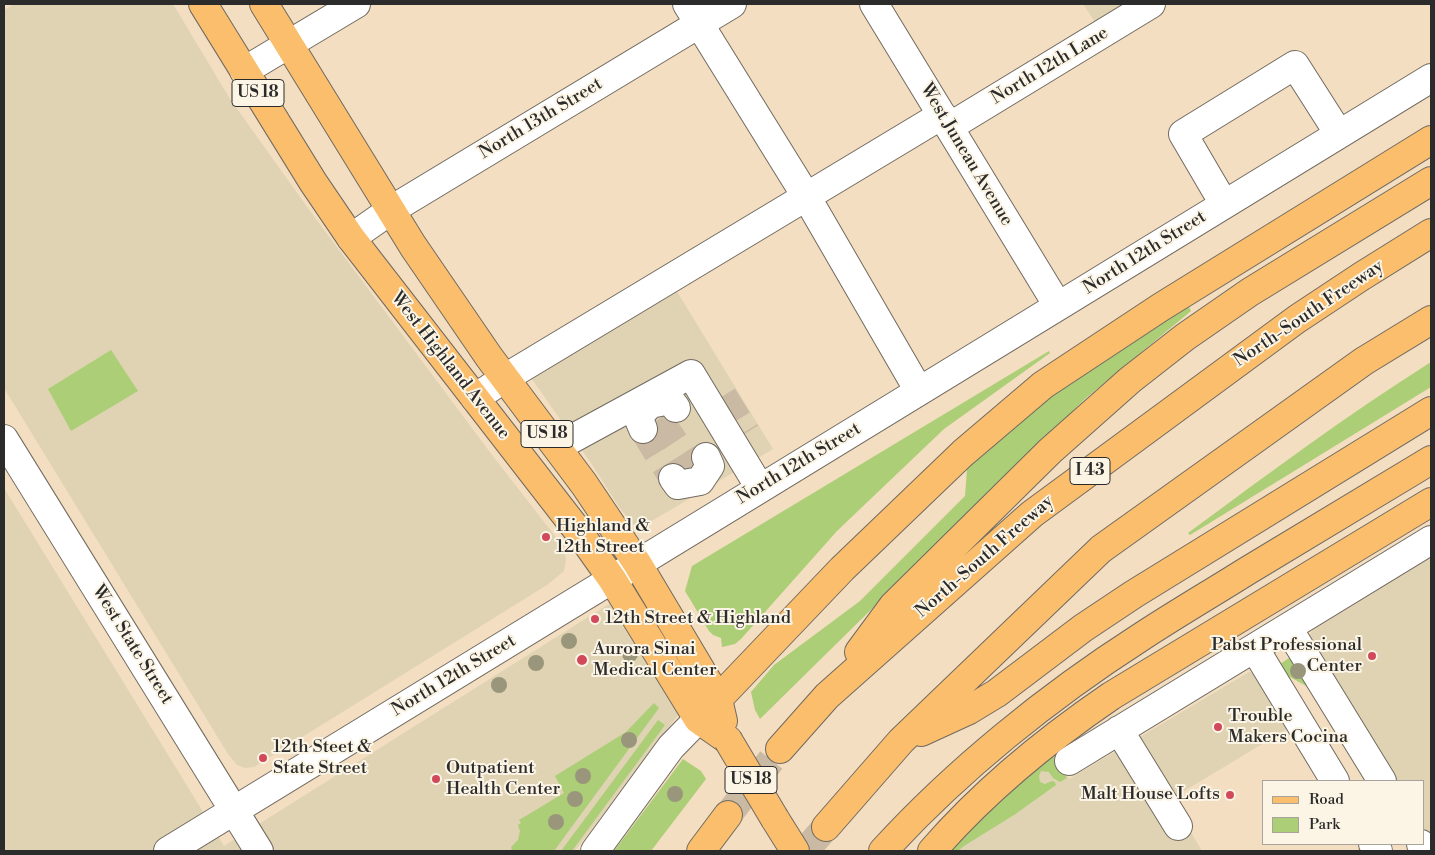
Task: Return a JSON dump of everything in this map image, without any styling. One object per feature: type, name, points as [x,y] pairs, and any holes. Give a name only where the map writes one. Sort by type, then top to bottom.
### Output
[{"type":"main road","name":"West Highland Avenue","points":[[203,4],[313,182],[351,238],[578,531],[612,579],[698,719],[728,740]]},
{"type":"main road","name":"West Highland Avenue","points":[[264,4],[449,300],[584,484],[637,563],[718,699],[728,740],[795,851]]},
{"type":"main road","points":[[718,699],[842,569],[962,453],[1044,385],[1161,307],[1431,140]]},
{"type":"main road","points":[[827,696],[893,606],[1050,452],[1130,380],[1185,337],[1250,292],[1431,181]]},
{"type":"main road","name":"North-South Freeway","points":[[780,749],[827,696],[1032,514],[1298,319],[1431,233]]},
{"type":"main road","points":[[826,826],[901,741],[1101,549],[1364,361],[1431,320]]},
{"type":"main road","points":[[901,741],[969,710],[997,693],[1083,628],[1134,594],[1431,411]]},
{"type":"main road","points":[[883,851],[974,764],[1037,712],[1105,662],[1184,610],[1431,460]]},
{"type":"main road","points":[[932,851],[998,784],[1032,753],[1069,725],[1111,696],[1431,502]]},
{"type":"main road","points":[[701,851],[728,814]]},
{"type":"street","points":[[244,71],[356,4]]},
{"type":"street","name":"North 13th Street","points":[[351,238],[391,210],[693,14],[732,4]]},
{"type":"street","name":"West Juneau Avenue","points":[[874,4],[1058,306]]},
{"type":"street","name":"North 12th Lane","points":[[475,398],[806,196],[946,121],[1151,4]]},
{"type":"street","points":[[693,14],[806,196],[919,391]]},
{"type":"street","points":[[1224,204],[1183,134],[1296,65],[1339,134]]},
{"type":"street","name":"North 12th Street","points":[[168,851],[1431,78]]},
{"type":"street","points":[[691,374],[706,382],[722,396]]},
{"type":"street","points":[[557,447],[655,412],[691,374]]},
{"type":"street","points":[[691,374],[768,484]]},
{"type":"street","points":[[746,433],[768,484]]},
{"type":"street","name":"West State Street","points":[[4,440],[259,851]]},
{"type":"street","points":[[692,471],[720,513]]},
{"type":"street","points":[[1069,761],[1431,540]]},
{"type":"street","points":[[1288,628],[1381,780]]},
{"type":"street","points":[[1255,648],[1334,780]]},
{"type":"street","points":[[595,851],[671,747],[718,699]]},
{"type":"street","points":[[1119,730],[1178,826]]},
{"type":"shaded area","points":[[14,4],[173,4],[230,99],[310,211],[492,455],[562,545],[566,559],[564,571],[547,585],[254,767],[245,768],[237,765],[228,754],[4,388],[4,10]]},
{"type":"shaded area","points":[[1083,4],[1125,4],[1095,22]]},
{"type":"shaded area","points":[[673,285],[773,449],[645,525],[636,528],[619,507],[593,466],[527,372]]},
{"type":"shaded area","name":"Aurora Sinai Medical Center","points":[[4,488],[224,846],[609,604],[678,715],[575,851],[4,851]]},
{"type":"shaded area","name":"Pabst Professional Center","points":[[1431,558],[1431,845],[1425,835],[1425,780],[1391,780],[1308,637],[1313,630]]},
{"type":"shaded area","points":[[1249,672],[1257,674],[1292,726],[1171,799],[1202,851],[949,851],[1053,754],[1069,779]]},
{"type":"green space","points":[[1189,307],[1191,311],[1086,398],[760,719],[755,710],[751,692],[774,665],[860,601],[965,496],[967,469],[1023,417],[1083,372]]},
{"type":"green space","points":[[111,350],[138,391],[71,431],[48,389]]},
{"type":"green space","points":[[1049,351],[1050,353],[944,429],[837,531],[741,639],[735,644],[722,647],[721,638],[709,631],[685,591],[692,566]]},
{"type":"green space","points":[[1431,362],[1431,387],[1190,535],[1188,533],[1338,424]]},
{"type":"green space","points":[[1292,656],[1312,681],[1308,687],[1281,672],[1280,664]]},
{"type":"green space","points":[[654,703],[659,708],[554,851],[508,851],[512,849],[511,847],[518,840],[520,831],[518,825],[521,823],[519,820],[564,793],[555,776],[626,732]]},
{"type":"green space","points":[[658,720],[665,725],[572,851],[561,851]]},
{"type":"green space","points":[[1052,755],[1067,778],[1060,782],[1053,778],[1049,772],[1041,771],[1039,776],[1040,782],[1045,784],[1052,781],[1056,785],[958,851],[949,851],[964,830]]},
{"type":"green space","points":[[683,759],[701,771],[706,779],[651,851],[614,851]]},
{"type":"tunnel","points":[[723,396],[746,433]]},
{"type":"tunnel","points":[[659,419],[691,467]]},
{"type":"tunnel","points":[[643,429],[673,478]]},
{"type":"tunnel","points":[[728,815],[780,749]]},
{"type":"tunnel","points":[[805,851],[826,827]]},
{"type":"place","name":"Highland & 12th Street","points":[[546,537]]},
{"type":"place","name":"12th Street & Highland","points":[[595,619]]},
{"type":"place","name":"Pabst Professional Center","points":[[1372,656]]},
{"type":"place","name":"Aurora Sinai Medical Center","points":[[582,660]]},
{"type":"place","name":"Trouble Makers Cocina","points":[[1218,727]]},
{"type":"place","name":"12th Steet & State Street","points":[[263,758]]},
{"type":"place","name":"Outpatient Health Center","points":[[436,779]]},
{"type":"place","name":"Malt House Lofts","points":[[1230,795]]}]
